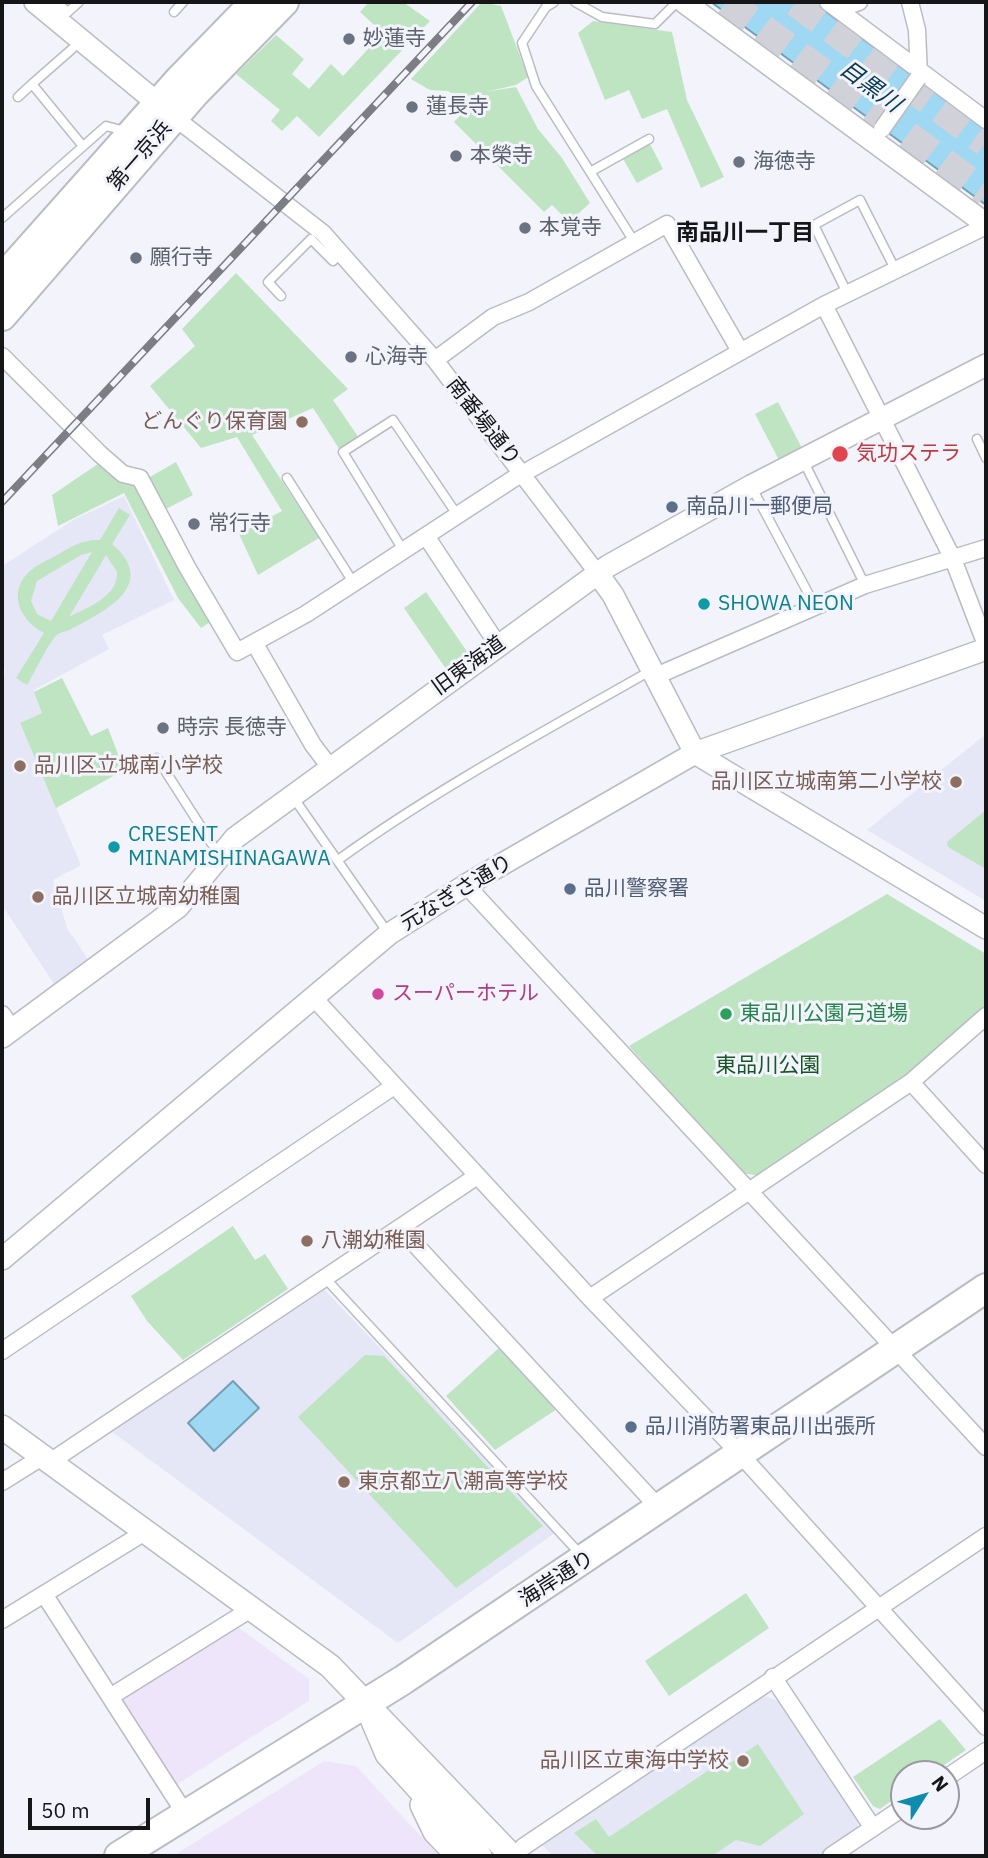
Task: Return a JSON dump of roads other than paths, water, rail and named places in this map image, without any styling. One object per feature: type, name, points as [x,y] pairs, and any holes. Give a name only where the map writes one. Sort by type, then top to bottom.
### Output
[{"type":"highway","name":"第一京浜","points":[[2,279],[132,132],[166,110],[284,2]]},
{"type":"highway","name":"第一京浜","points":[[2,316],[252,3]]},
{"type":"highway","name":"海岸通り","points":[[119,1856],[366,1704],[586,1560],[986,1288]]},
{"type":"main road","points":[[2,1427],[330,1666],[415,1752],[476,1796],[522,1853]]},
{"type":"main road","points":[[366,1704],[387,1754],[412,1784],[435,1832],[458,1856]]},
{"type":"main road","points":[[415,1752],[480,1856]]},
{"type":"main road","points":[[412,1784],[522,1853]]},
{"type":"street","points":[[35,2],[166,110]]},
{"type":"street","points":[[2,356],[123,474],[140,478],[187,567],[237,652],[255,644],[523,474],[824,305],[986,225],[877,135],[684,2]]},
{"type":"street","points":[[833,5],[859,2]]},
{"type":"street","points":[[877,135],[919,76],[911,2]]},
{"type":"street","points":[[833,5],[919,76],[986,120]]},
{"type":"street","name":"南番場通り","points":[[166,110],[313,223],[435,360],[613,595],[695,753]]},
{"type":"street","points":[[435,360],[493,317],[529,302],[667,224],[740,351]]},
{"type":"street","points":[[824,305],[953,559],[983,653]]},
{"type":"street","name":"旧東海道","points":[[5,1027],[178,907],[235,838],[292,794],[598,574],[751,486],[986,365]]},
{"type":"street","points":[[426,536],[498,645]]},
{"type":"street","points":[[654,673],[865,585],[986,548]]},
{"type":"street","points":[[255,644],[313,745],[329,766]]},
{"type":"street","name":"元なぎさ通り","points":[[2,1259],[389,934],[466,885],[695,753],[983,653]]},
{"type":"street","points":[[695,753],[986,928]]},
{"type":"street","points":[[466,885],[986,1447]]},
{"type":"street","points":[[313,997],[590,1298],[741,1455],[986,1727]]},
{"type":"street","points":[[590,1298],[912,1082],[986,1016]]},
{"type":"street","points":[[912,1082],[986,1165]]},
{"type":"street","points":[[2,1351],[394,1086]]},
{"type":"street","points":[[2,1482],[46,1459],[477,1176]]},
{"type":"street","points":[[400,1228],[660,1510]]},
{"type":"street","points":[[2,1620],[145,1532]]},
{"type":"street","points":[[522,1853],[773,1677],[986,1536]]},
{"type":"street","points":[[44,1594],[186,1815]]},
{"type":"street","points":[[110,1697],[251,1609]]},
{"type":"street","points":[[773,1677],[873,1828]]},
{"type":"street","points":[[960,1769],[986,1751]]},
{"type":"street","points":[[831,1856],[890,1816]]},
{"type":"lane","points":[[56,2],[68,12],[79,2]]},
{"type":"lane","points":[[174,12],[183,2]]},
{"type":"lane","points":[[554,2],[546,7],[522,43],[536,86],[635,243]]},
{"type":"lane","points":[[575,2],[602,17],[655,24],[677,2]]},
{"type":"lane","points":[[18,97],[72,49]]},
{"type":"lane","points":[[32,84],[82,145]]},
{"type":"lane","points":[[2,218],[106,126],[132,132]]},
{"type":"lane","points":[[590,172],[649,139]]},
{"type":"lane","points":[[847,293],[814,225],[860,200],[895,269]]},
{"type":"lane","points":[[281,296],[268,282],[311,239],[333,261],[341,253]]},
{"type":"lane","points":[[403,550],[343,452],[393,420],[458,516]]},
{"type":"lane","points":[[977,439],[986,458]]},
{"type":"lane","points":[[803,460],[865,585]]},
{"type":"lane","points":[[287,478],[353,582]]},
{"type":"lane","points":[[751,486],[815,606]]},
{"type":"lane","points":[[338,860],[500,758],[654,673]]},
{"type":"lane","points":[[158,758],[219,855]]},
{"type":"lane","points":[[292,794],[389,934]]},
{"type":"lane","points":[[325,1278],[586,1560]]},
{"type":"water","name":"目黒川","points":[[711,2],[813,2],[986,130],[986,205]]},
{"type":"water","points":[[233,1381],[259,1408],[214,1451],[188,1423]]},
{"type":"tunnel","points":[[726,2],[986,194]]},
{"type":"tunnel","points":[[796,2],[986,142]]},
{"type":"railway","points":[[2,502],[472,2]]},
{"type":"place","name":"妙蓮寺","points":[[349,39]]},
{"type":"place","name":"蓮長寺","points":[[412,107]]},
{"type":"place","name":"本榮寺","points":[[456,156]]},
{"type":"place","name":"海徳寺","points":[[739,162]]},
{"type":"place","name":"本覚寺","points":[[525,228]]},
{"type":"place","name":"願行寺","points":[[136,258]]},
{"type":"place","name":"心海寺","points":[[351,357]]},
{"type":"place","name":"どんぐり保育園","points":[[302,422]]},
{"type":"place","name":"気功ステラ","points":[[840,454]]},
{"type":"place","name":"南品川一郵便局","points":[[672,507]]},
{"type":"place","name":"常行寺","points":[[194,524]]},
{"type":"place","name":"SHOWA NEON","points":[[704,604]]},
{"type":"place","name":"時宗 長徳寺","points":[[163,728]]},
{"type":"place","name":"品川区立城南小学校","points":[[20,766]]},
{"type":"place","name":"品川区立城南第二小学校","points":[[956,782]]},
{"type":"place","name":"CRESENT MINAMISHINAGAWA","points":[[114,847]]},
{"type":"place","name":"品川警察署","points":[[570,889]]},
{"type":"place","name":"品川区立城南幼稚園","points":[[38,897]]},
{"type":"place","name":"スーパーホテル","points":[[378,994]]},
{"type":"place","name":"東品川公園弓道場","points":[[726,1014]]},
{"type":"place","name":"八潮幼稚園","points":[[307,1241]]},
{"type":"place","name":"品川消防署東品川出張所","points":[[631,1427]]},
{"type":"place","name":"東京都立八潮高等学校","points":[[344,1482]]},
{"type":"place","name":"品川区立東海中学校","points":[[743,1761]]},
{"type":"district","name":"南品川一丁目","points":[[745,233]]},
{"type":"park label","name":"東品川公園","points":[[768,1066]]}]
